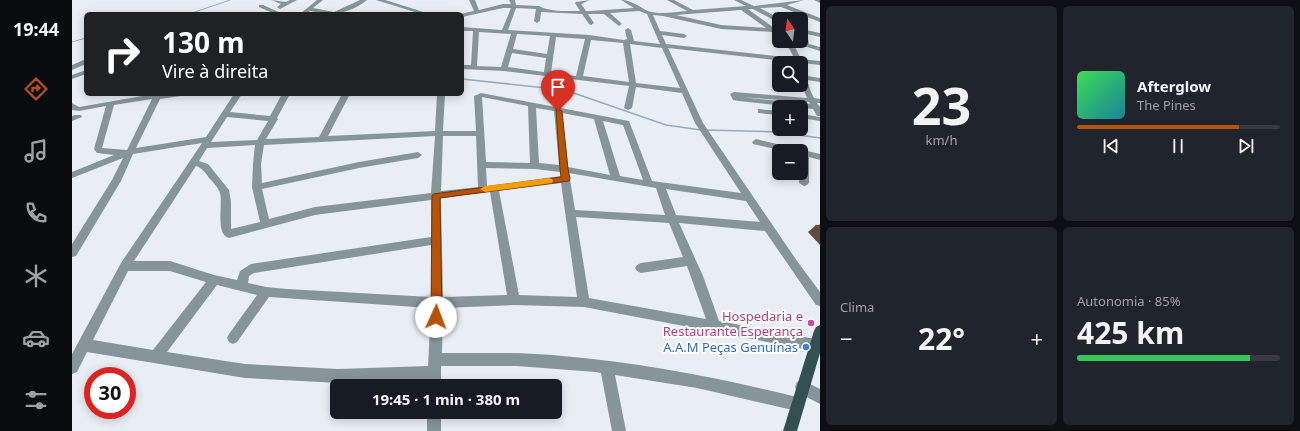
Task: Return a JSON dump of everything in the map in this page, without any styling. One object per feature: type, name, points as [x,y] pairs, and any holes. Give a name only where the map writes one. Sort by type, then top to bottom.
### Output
[{"type":"main road","points":[[790,431],[820,331]]},
{"type":"street","points":[[274,0],[283,6],[294,0]]},
{"type":"street","points":[[305,12],[318,0]]},
{"type":"street","points":[[339,12],[364,0]]},
{"type":"street","points":[[379,0],[420,12]]},
{"type":"street","points":[[472,0],[477,11]]},
{"type":"street","points":[[536,21],[541,0]]},
{"type":"street","points":[[586,0],[578,3],[591,23]]},
{"type":"street","points":[[624,0],[649,13],[663,14],[755,8],[782,5],[800,0]]},
{"type":"street","points":[[670,0],[721,27]]},
{"type":"street","points":[[737,0],[772,17]]},
{"type":"street","points":[[768,0],[817,21]]},
{"type":"street","points":[[504,32],[513,3]]},
{"type":"street","points":[[464,14],[513,3],[539,9],[585,14],[640,9]]},
{"type":"street","points":[[261,6],[275,12]]},
{"type":"street","points":[[742,8],[772,27]]},
{"type":"street","points":[[309,9],[325,12]]},
{"type":"street","points":[[605,12],[619,24]]},
{"type":"street","points":[[649,13],[699,123],[768,227],[820,301]]},
{"type":"street","points":[[663,14],[692,25],[772,30]]},
{"type":"street","points":[[464,29],[589,37],[772,59]]},
{"type":"street","points":[[474,67],[476,30]]},
{"type":"street","points":[[628,30],[633,86],[628,108]]},
{"type":"street","points":[[808,32],[820,35]]},
{"type":"street","points":[[504,69],[514,33]]},
{"type":"street","points":[[658,33],[684,36]]},
{"type":"street","points":[[547,74],[553,35]]},
{"type":"street","points":[[579,78],[589,37]]},
{"type":"street","points":[[808,45],[820,49]]},
{"type":"street","points":[[510,51],[549,56]]},
{"type":"street","points":[[808,61],[820,63]]},
{"type":"street","points":[[72,68],[84,62]]},
{"type":"street","points":[[464,67],[504,69],[685,92]]},
{"type":"street","points":[[72,77],[84,73]]},
{"type":"street","points":[[808,78],[820,80]]},
{"type":"street","points":[[807,92],[820,94]]},
{"type":"street","points":[[807,92],[815,103],[820,114]]},
{"type":"street","points":[[734,94],[815,103],[739,99],[736,98],[734,94]]},
{"type":"street","points":[[483,189],[479,95],[626,123],[648,184]]},
{"type":"street","points":[[72,105],[74,108],[79,109],[152,96]]},
{"type":"street","points":[[72,253],[76,242],[116,181],[128,153],[157,96]]},
{"type":"street","points":[[72,367],[125,266],[237,96]]},
{"type":"street","points":[[265,223],[257,187],[257,164],[260,142],[274,119],[285,96]]},
{"type":"street","points":[[322,139],[344,96]]},
{"type":"street","points":[[434,379],[437,303],[436,196],[441,96]]},
{"type":"street","points":[[111,103],[98,149],[100,151],[128,153],[207,142],[260,142],[439,133],[481,134]]},
{"type":"street","points":[[532,105],[535,166]]},
{"type":"street","points":[[558,111],[564,169],[584,302]]},
{"type":"street","points":[[761,111],[772,112]]},
{"type":"street","points":[[224,114],[274,119]]},
{"type":"street","points":[[808,117],[820,119]]},
{"type":"street","points":[[598,118],[616,179]]},
{"type":"street","points":[[756,142],[772,146]]},
{"type":"street","points":[[72,175],[128,153]]},
{"type":"street","points":[[808,154],[820,156]]},
{"type":"street","points":[[257,187],[359,165],[418,155]]},
{"type":"street","points":[[194,162],[206,166],[224,190],[226,202],[226,231],[229,234],[265,223],[315,211],[566,179]]},
{"type":"street","points":[[482,165],[535,166],[564,169],[660,186],[750,198]]},
{"type":"street","points":[[660,186],[715,326]]},
{"type":"street","points":[[494,188],[514,300]]},
{"type":"street","points":[[571,213],[768,227]]},
{"type":"street","points":[[242,286],[244,274],[251,269],[437,240]]},
{"type":"street","points":[[641,268],[690,261]]},
{"type":"street","points":[[125,266],[170,266],[214,280],[266,292],[437,303],[514,300],[584,302],[815,345]]},
{"type":"street","points":[[155,357],[214,280]]},
{"type":"street","points":[[233,338],[266,292]]},
{"type":"street","points":[[83,345],[245,371],[338,376],[434,366],[528,360],[607,367],[674,376],[797,404]]},
{"type":"street","points":[[607,367],[619,431]]},
{"type":"street","points":[[802,387],[820,397]]},
{"type":"street","points":[[434,419],[434,431]]},
{"type":"building","points":[[820,225],[820,231],[815,226]]},
{"type":"waterway","points":[[195,12],[230,0]]},
{"type":"waterway","points":[[72,42],[84,39]]},
{"type":"waterway","points":[[464,79],[565,90],[666,125],[701,130]]},
{"type":"waterway","points":[[706,130],[778,132],[820,138]]},
{"type":"slow traffic","points":[[485,189],[549,181]]},
{"type":"place","name":"Hospedaria e Restaurante Esperança","points":[[811,323]]},
{"type":"place","name":"A.A.M Peças Genuínas","points":[[806,347]]},
{"type":"route","points":[[436,317],[436,196],[566,179],[558,111]]}]
